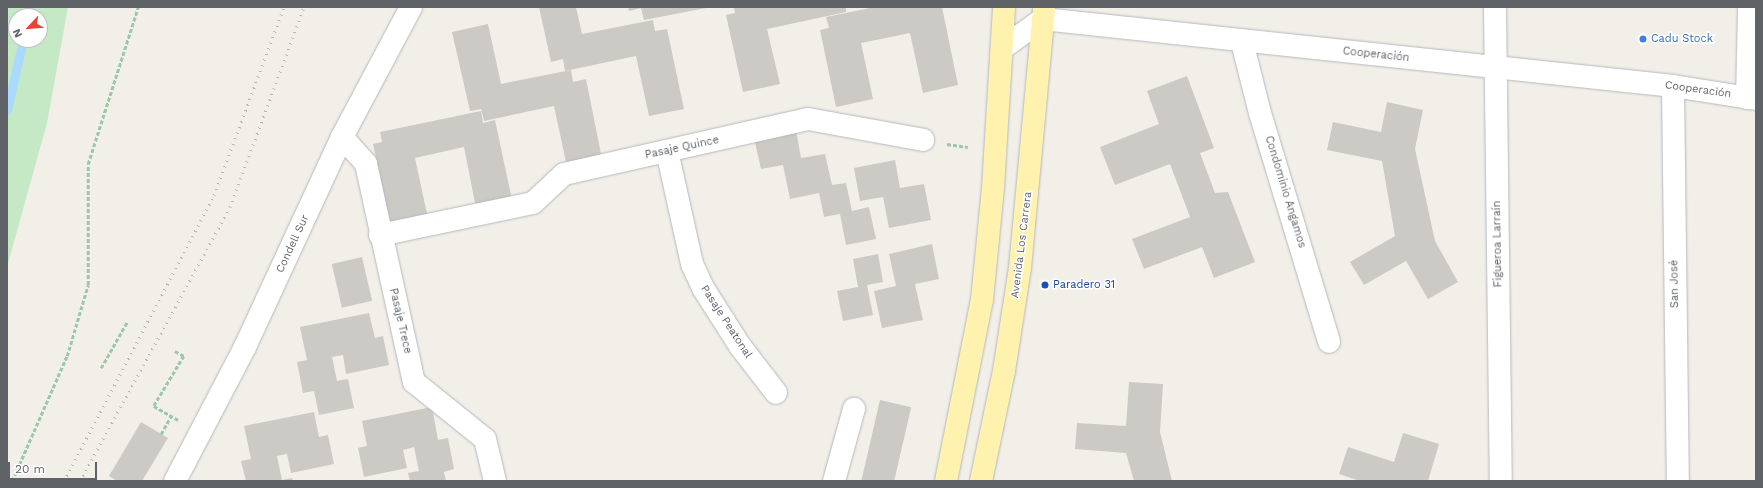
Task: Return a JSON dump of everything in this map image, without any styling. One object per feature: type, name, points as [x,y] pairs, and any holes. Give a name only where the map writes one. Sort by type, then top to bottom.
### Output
[{"type":"main road","points":[[946,481],[982,300],[1004,47],[1004,7]]},
{"type":"main road","name":"Avenida Los Carrera","points":[[980,481],[1004,371],[1020,268],[1044,13]]},
{"type":"street","name":"Condell Sur","points":[[174,481],[244,347],[342,137],[411,7]]},
{"type":"street","name":"Figueroa Larraín","points":[[1495,7],[1501,481]]},
{"type":"street","points":[[1749,7],[1751,98]]},
{"type":"street","points":[[1004,47],[1044,13]]},
{"type":"street","name":"Cooperación","points":[[1044,13],[1242,42],[1673,86],[1751,98]]},
{"type":"street","name":"Condominio Angamos","points":[[1242,42],[1260,113],[1329,342]]},
{"type":"street","name":"San José","points":[[1673,86],[1678,481]]},
{"type":"street","name":"Pasaje Quince","points":[[380,235],[533,203],[564,174],[808,119],[923,140]]},
{"type":"street","name":"Pasaje Trece","points":[[342,137],[366,164],[380,235],[414,382],[485,440],[495,481]]},
{"type":"street","name":"Pasaje Peatonal","points":[[667,151],[692,264],[703,288],[740,346],[776,393]]},
{"type":"street","points":[[834,481],[854,410]]},
{"type":"path","points":[[12,481],[67,356],[88,285],[88,164],[138,7]]},
{"type":"path","points":[[923,140],[995,149]]},
{"type":"path","points":[[101,368],[127,322]]},
{"type":"path","points":[[175,351],[184,356],[154,406],[199,433]]},
{"type":"path","points":[[161,434],[171,416]]},
{"type":"green space","points":[[7,7],[68,7],[47,123],[7,267]]},
{"type":"building","points":[[539,7],[576,7],[582,34],[653,20],[655,31],[667,29],[684,109],[649,116],[636,56],[565,71],[563,59],[551,62]]},
{"type":"building","points":[[628,7],[706,8],[644,20],[641,8],[629,11]]},
{"type":"building","points":[[734,7],[846,7],[846,12],[767,29],[780,84],[743,92],[726,15],[735,13]]},
{"type":"building","points":[[875,7],[942,7],[958,85],[923,93],[910,33],[861,43],[873,99],[836,107],[820,30],[829,28],[826,17]]},
{"type":"building","points":[[488,24],[501,84],[571,70],[573,82],[586,79],[602,159],[567,167],[554,106],[484,121],[481,109],[470,111],[452,32]]},
{"type":"building","points":[[1187,76],[1214,148],[1200,153],[1215,193],[1228,192],[1255,262],[1214,278],[1202,247],[1144,269],[1132,239],[1190,217],[1170,164],[1115,185],[1100,147],[1159,124],[1147,91]]},
{"type":"building","points":[[1387,102],[1423,110],[1415,149],[1435,241],[1458,282],[1428,299],[1406,261],[1364,285],[1350,262],[1395,236],[1382,161],[1327,150],[1333,122],[1381,132]]},
{"type":"building","points":[[481,111],[483,123],[495,120],[512,200],[476,208],[464,147],[415,158],[427,214],[390,222],[373,144],[382,142],[380,132]]},
{"type":"building","points":[[796,130],[801,158],[825,154],[832,185],[846,183],[852,211],[869,207],[876,239],[846,245],[840,214],[824,217],[819,193],[790,199],[783,165],[761,169],[754,138]]},
{"type":"building","points":[[895,160],[900,188],[924,184],[931,220],[889,228],[883,197],[860,201],[854,168]]},
{"type":"building","points":[[932,244],[939,279],[915,284],[923,320],[882,328],[874,291],[896,286],[889,254]]},
{"type":"building","points":[[878,254],[883,282],[867,285],[873,315],[843,321],[837,291],[858,287],[853,259]]},
{"type":"building","points":[[362,257],[372,301],[342,308],[332,264]]},
{"type":"building","points":[[369,313],[375,338],[383,336],[389,365],[346,374],[343,355],[332,357],[337,381],[348,379],[354,408],[319,415],[314,391],[303,393],[297,362],[307,360],[300,327]]},
{"type":"building","points":[[1129,382],[1163,384],[1160,432],[1172,481],[1134,481],[1126,453],[1075,449],[1077,423],[1126,426]]},
{"type":"building","points":[[880,400],[911,407],[894,481],[861,481]]},
{"type":"building","points":[[432,407],[438,440],[448,438],[454,469],[444,472],[446,481],[410,481],[408,473],[419,471],[414,447],[403,450],[407,468],[364,477],[358,448],[367,446],[362,421]]},
{"type":"building","points":[[314,412],[319,437],[328,435],[334,464],[291,473],[287,454],[277,456],[282,480],[292,478],[293,481],[246,481],[241,461],[251,459],[244,426]]},
{"type":"building","points":[[141,422],[168,438],[142,481],[117,481],[109,476]]},
{"type":"building","points":[[1403,433],[1439,444],[1428,481],[1360,481],[1339,474],[1348,447],[1394,462]]},
{"type":"waterway","points":[[7,110],[21,48]]},
{"type":"railway","points":[[64,481],[214,195],[284,7]]},
{"type":"railway","points":[[80,481],[230,207],[304,7]]},
{"type":"place","name":"Cadu Stock","points":[[1643,39]]},
{"type":"place","name":"Paradero 31","points":[[1045,285]]}]
